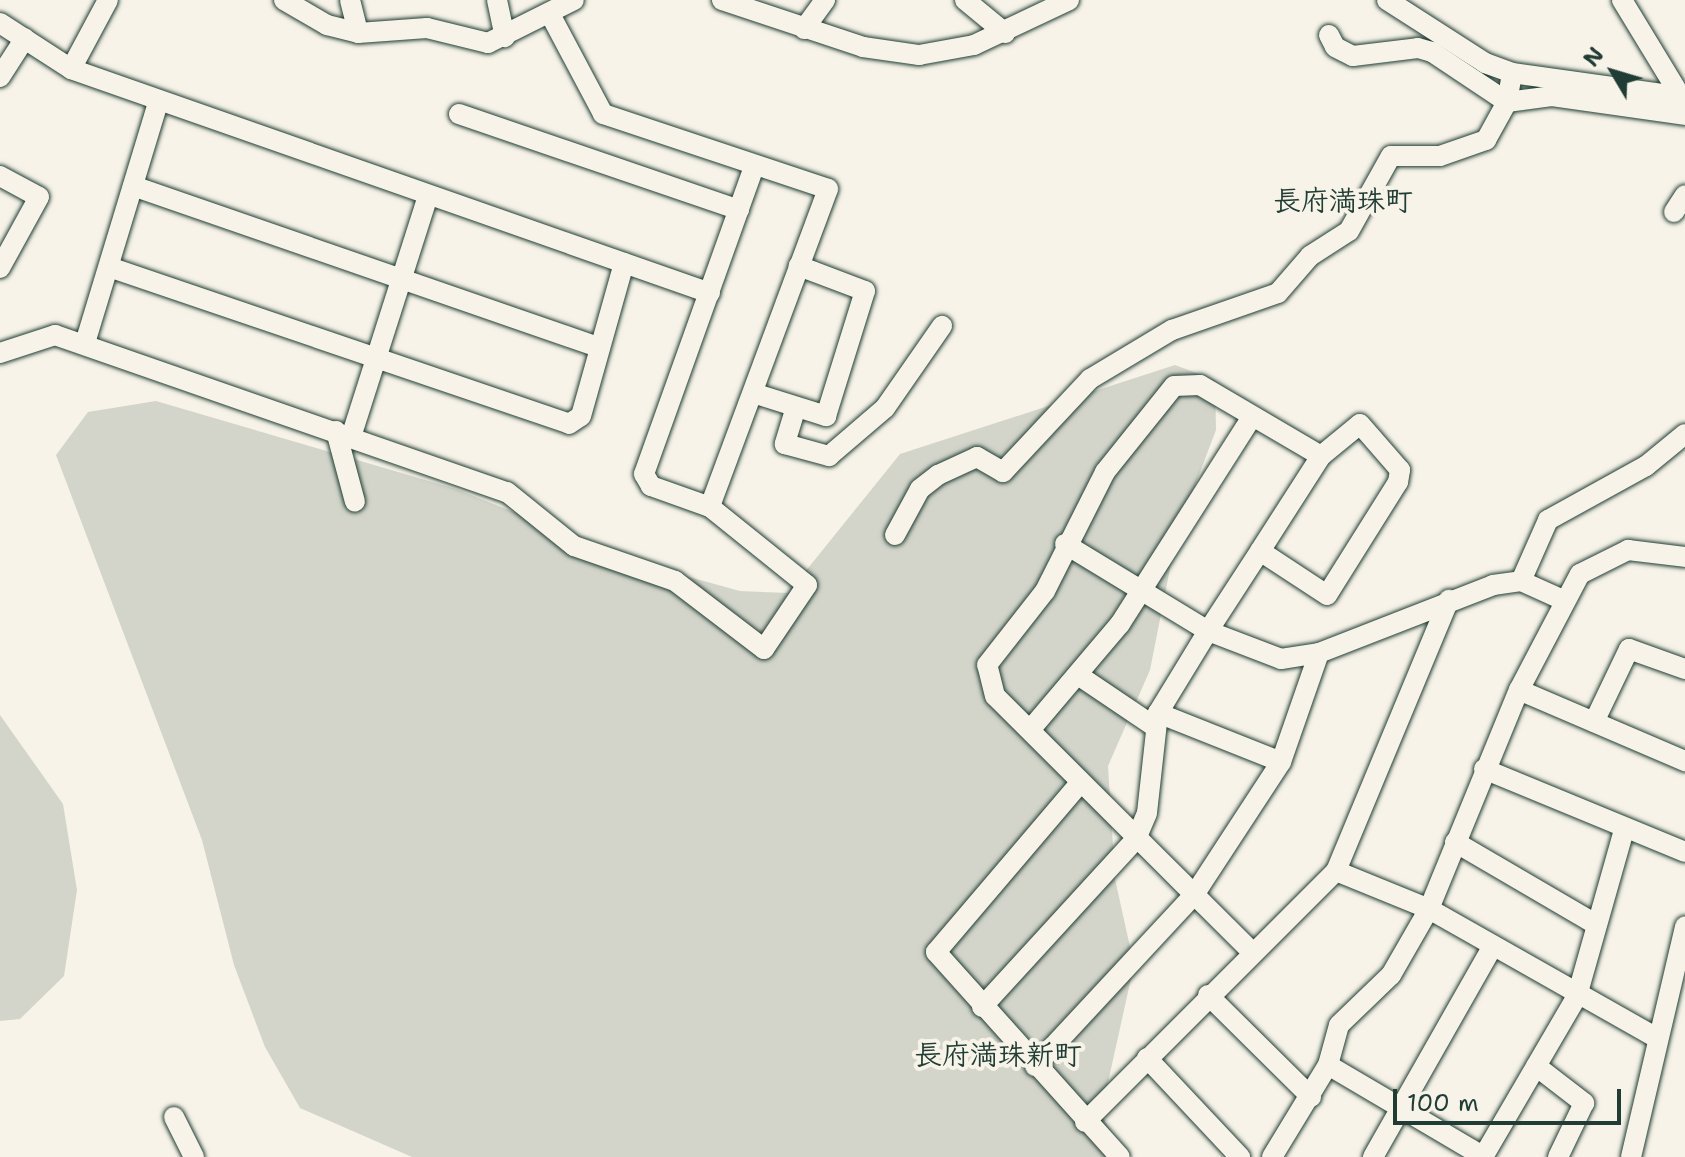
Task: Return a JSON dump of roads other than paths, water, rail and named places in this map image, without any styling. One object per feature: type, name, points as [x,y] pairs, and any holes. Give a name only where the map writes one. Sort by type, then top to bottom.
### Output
[{"type":"street","points":[[71,69],[108,0]]},
{"type":"street","points":[[284,0],[327,25],[358,33],[427,28],[468,43],[505,37],[551,16],[574,0]]},
{"type":"street","points":[[350,0],[358,33]]},
{"type":"street","points":[[497,0],[505,37]]},
{"type":"street","points":[[722,0],[804,29],[919,55],[1005,33],[1069,0]]},
{"type":"street","points":[[804,29],[825,0]]},
{"type":"street","points":[[965,0],[1005,33]]},
{"type":"street","points":[[1387,0],[1485,63],[1512,73],[1684,103]]},
{"type":"street","points":[[1622,0],[1684,103]]},
{"type":"street","points":[[551,16],[603,114],[754,167],[828,189],[710,507]]},
{"type":"street","points":[[0,23],[71,69],[710,293]]},
{"type":"street","points":[[1329,35],[1335,47],[1353,56],[1418,48],[1432,52],[1507,102],[1552,96],[1684,103]]},
{"type":"street","points":[[0,77],[25,38]]},
{"type":"street","points":[[895,535],[920,489],[938,475],[977,457],[1003,472],[1090,379],[1172,330],[1278,293],[1310,256],[1349,231],[1391,156],[1468,150],[1486,140],[1507,102],[1512,73]]},
{"type":"street","points":[[85,343],[158,102]]},
{"type":"street","points":[[459,114],[739,210]]},
{"type":"street","points":[[0,353],[55,335],[85,343],[507,492],[574,546],[675,581],[764,649],[807,585],[710,507],[651,486],[644,474],[754,167]]},
{"type":"street","points":[[0,176],[39,197],[0,268]]},
{"type":"street","points":[[133,186],[600,348]]},
{"type":"street","points":[[355,502],[343,434],[375,357],[428,196]]},
{"type":"street","points":[[109,267],[569,424],[581,416],[624,263]]},
{"type":"street","points":[[753,393],[826,416],[865,291],[799,266]]},
{"type":"street","points":[[796,407],[785,444],[829,456],[885,408],[942,326]]},
{"type":"street","points":[[1251,951],[995,696],[987,665],[1045,591],[1065,544],[1135,429],[1174,386],[1200,385],[1321,456]]},
{"type":"street","points":[[1030,730],[1078,675],[1141,589],[1252,417]]},
{"type":"street","points":[[982,1007],[1136,839],[1147,813],[1155,719],[1208,631],[1321,456],[1360,424],[1400,470],[1398,482],[1327,595],[1260,551]]},
{"type":"street","points":[[1521,581],[1548,520],[1646,466],[1685,434]]},
{"type":"street","points":[[1065,544],[1208,631],[1281,659],[1319,653],[1449,600],[1521,581],[1563,600]]},
{"type":"street","points":[[1272,1157],[1328,1065],[1339,1025],[1391,975],[1429,909],[1519,690],[1563,600],[1580,574],[1611,553],[1685,557]]},
{"type":"street","points":[[1085,1122],[1251,951],[1336,871],[1449,600]]},
{"type":"street","points":[[1594,722],[1629,649],[1685,669]]},
{"type":"street","points":[[1035,1066],[1194,895],[1281,762],[1319,653]]},
{"type":"street","points":[[1078,675],[1155,719],[1281,762]]},
{"type":"street","points":[[1519,690],[1685,761]]},
{"type":"street","points":[[1484,769],[1624,830],[1685,852]]},
{"type":"street","points":[[1080,783],[939,941],[938,960],[1120,1157]]},
{"type":"street","points":[[1328,1065],[1484,1157],[1577,996],[1624,830]]},
{"type":"street","points":[[1455,842],[1597,925]]},
{"type":"street","points":[[1336,871],[1429,909],[1577,996],[1657,1038]]},
{"type":"street","points":[[1631,1157],[1685,926]]},
{"type":"street","points":[[1373,1157],[1493,946]]},
{"type":"street","points":[[1208,995],[1311,1097]]},
{"type":"street","points":[[1147,1058],[1240,1157]]},
{"type":"street","points":[[1536,1066],[1584,1103],[1558,1157]]},
{"type":"street","points":[[174,1117],[194,1157]]},
{"type":"district","name":"長府満珠町","points":[[1343,200]]},
{"type":"district","name":"長府満珠新町","points":[[998,1054]]}]
